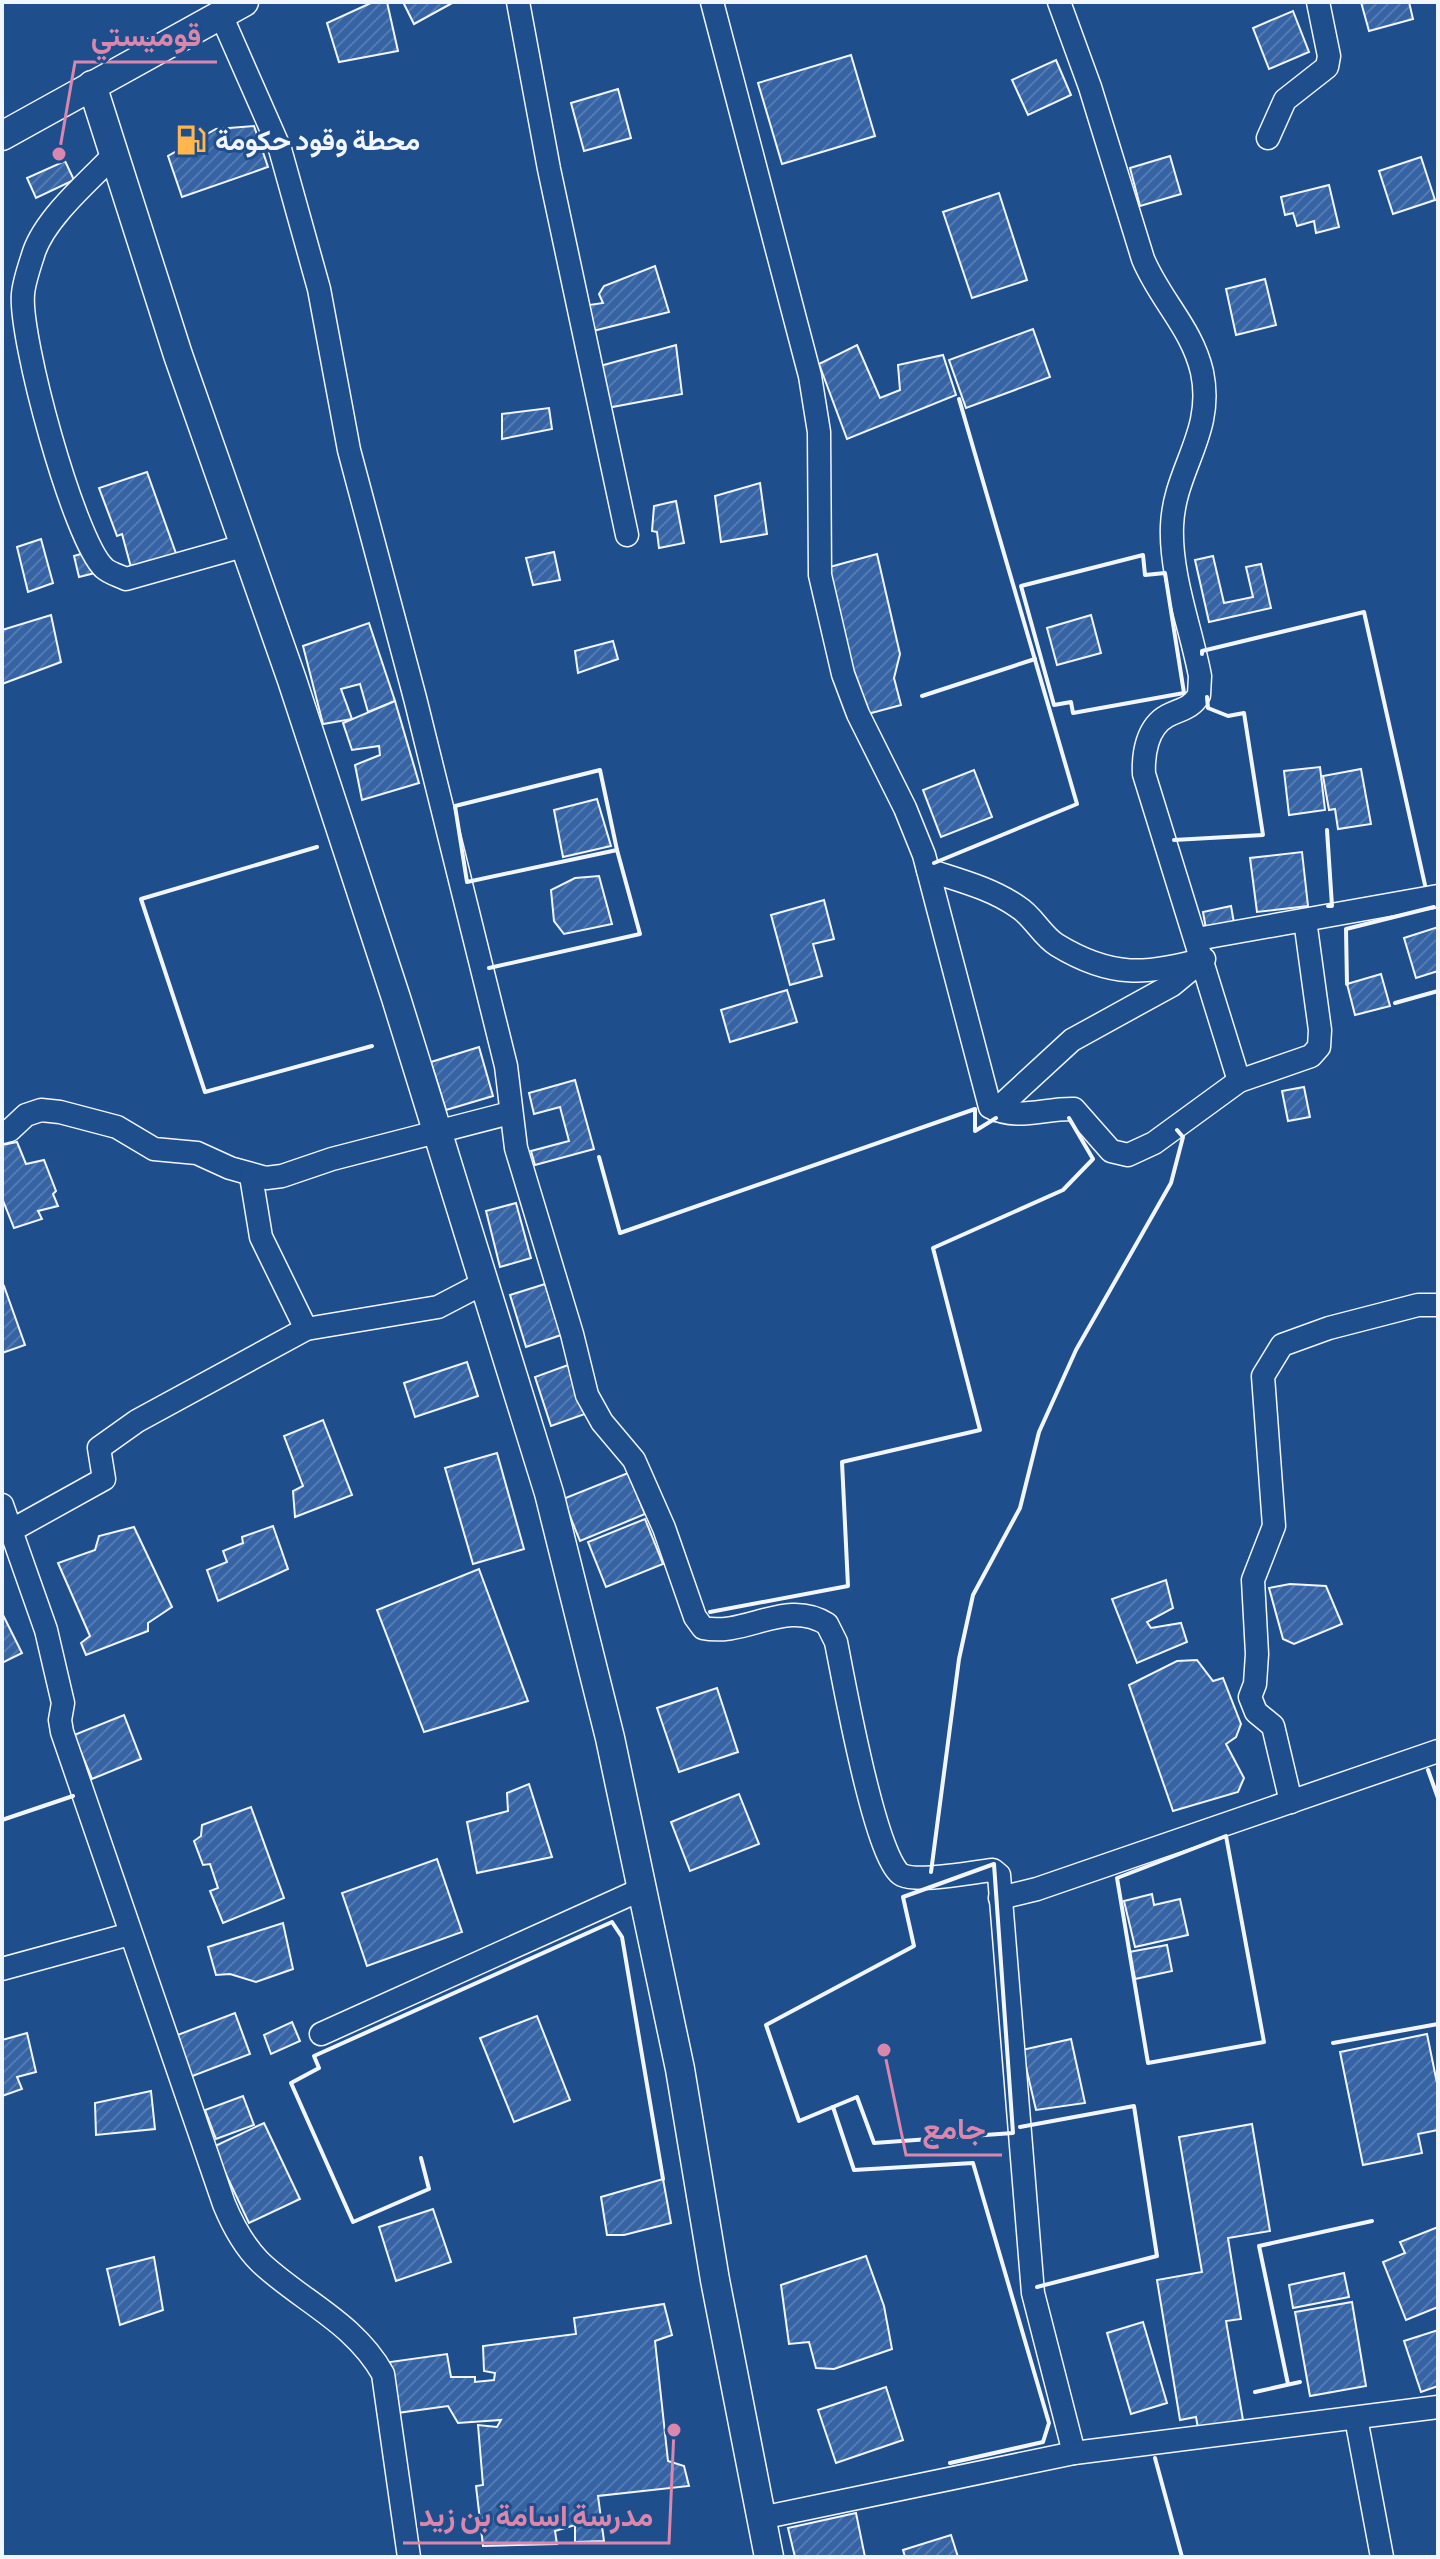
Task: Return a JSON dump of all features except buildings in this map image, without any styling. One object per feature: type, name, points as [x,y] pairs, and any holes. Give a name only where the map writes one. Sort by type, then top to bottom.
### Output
[{"type":"street","points":[[518,2],[543,138],[627,535]]},
{"type":"street","points":[[712,2],[810,376],[819,432],[820,575],[843,674],[873,749],[905,808],[928,870],[990,1107],[1003,1114],[1027,1115],[1052,1108],[1074,1109],[1111,1151],[1128,1155],[1154,1143],[1239,1081],[1311,1056],[1319,1047],[1320,1030],[1305,920]]},
{"type":"street","points":[[1059,2],[1090,87],[1143,259],[1153,284],[1184,324],[1202,374],[1205,419],[1176,502],[1172,527],[1200,676],[1199,695],[1185,709],[1164,717],[1150,734],[1143,755],[1144,774],[1239,1081]]},
{"type":"street","points":[[1268,138],[1285,100],[1327,67],[1329,56],[1318,2]]},
{"type":"street","points":[[2,136],[232,8],[280,149],[319,289],[349,450],[415,698],[506,1066],[516,1148],[572,1334],[587,1395],[602,1422],[634,1460],[664,1528],[695,1617],[703,1628],[718,1631],[799,1613],[827,1624],[836,1642],[860,1756],[890,1862],[900,1874],[913,1877],[997,1871],[1033,2293],[1074,2453]]},
{"type":"street","points":[[92,85],[178,355],[292,680],[549,1493],[610,1738],[680,2069],[715,2280],[769,2557]]},
{"type":"street","points":[[116,153],[64,207],[35,248],[23,293],[35,384],[53,443],[85,537],[104,569],[126,579],[243,546]]},
{"type":"street","points":[[928,870],[982,888],[1020,907],[1056,944],[1106,967],[1154,973],[1200,949],[1305,920],[1438,896]]},
{"type":"street","points":[[996,1110],[1072,1040],[1172,985],[1200,949]]},
{"type":"street","points":[[2,1132],[10,1130],[26,1115],[41,1110],[60,1112],[117,1127],[154,1149],[197,1153],[251,1176],[282,1176],[510,1113]]},
{"type":"street","points":[[251,1176],[261,1237],[306,1329]]},
{"type":"street","points":[[12,1530],[104,1479],[99,1448],[137,1421],[306,1329],[438,1307],[484,1283]]},
{"type":"street","points":[[1291,1802],[1273,1726],[1256,1712],[1250,1697],[1255,1684],[1257,1654],[1253,1580],[1274,1526],[1263,1376],[1282,1345],[1329,1328],[1418,1305],[1438,1305]]},
{"type":"street","points":[[2,1505],[46,1630],[63,1703],[60,1720],[62,1732],[130,1934],[237,2233],[260,2261],[354,2334],[371,2352],[383,2374],[409,2557]]},
{"type":"street","points":[[1000,1898],[1037,1889],[1438,1751]]},
{"type":"street","points":[[321,2034],[642,1889]]},
{"type":"street","points":[[2,1969],[130,1934]]},
{"type":"street","points":[[761,2518],[1074,2453],[1438,2407]]},
{"type":"street","points":[[1356,2418],[1382,2557]]},
{"type":"wall","points":[[934,863],[1077,804],[959,399]]},
{"type":"wall","points":[[1143,555],[1145,575],[1165,573],[1184,693],[1073,713],[1071,702],[1054,705],[1021,586],[1143,555]]},
{"type":"wall","points":[[1202,654],[1202,651],[1364,612],[1425,885]]},
{"type":"wall","points":[[922,696],[1035,659]]},
{"type":"wall","points":[[1174,840],[1263,835],[1244,713],[1228,716],[1208,708],[1207,697]]},
{"type":"wall","points":[[600,770],[617,850],[467,882],[455,806],[600,770]]},
{"type":"wall","points":[[1327,830],[1332,906],[1328,906]]},
{"type":"wall","points":[[317,847],[141,899],[205,1092],[372,1046]]},
{"type":"wall","points":[[489,968],[640,934],[617,850]]},
{"type":"wall","points":[[1347,984],[1346,929],[1434,907]]},
{"type":"wall","points":[[1395,1003],[1438,991]]},
{"type":"wall","points":[[599,1157],[620,1233],[975,1109],[975,1131],[996,1118]]},
{"type":"wall","points":[[710,1612],[848,1586],[842,1462],[980,1430],[933,1248],[1063,1190],[1093,1159],[1069,1118]]},
{"type":"wall","points":[[931,1872],[959,1659],[973,1595],[1020,1508],[1039,1432],[1076,1350],[1171,1183],[1183,1137],[1177,1130]]},
{"type":"wall","points":[[1428,1770],[1438,1798]]},
{"type":"wall","points":[[2,1820],[73,1796]]},
{"type":"wall","points":[[1226,1836],[1264,2042],[1148,2063],[1117,1878],[1226,1836]]},
{"type":"wall","points":[[994,1864],[1013,2133],[874,2143],[857,2097],[799,2121],[766,2025],[914,1946],[903,1897],[994,1864]]},
{"type":"wall","points":[[421,2158],[429,2189],[353,2222],[291,2083],[319,2068],[314,2056],[612,1922],[622,1937],[663,2179]]},
{"type":"wall","points":[[1333,2043],[1438,2024]]},
{"type":"wall","points":[[1020,2127],[1134,2106],[1157,2256],[1037,2287]]},
{"type":"wall","points":[[833,2107],[854,2170],[973,2163],[1049,2423],[1043,2442],[950,2463]]},
{"type":"wall","points":[[1288,2384],[1259,2246],[1372,2221]]},
{"type":"wall","points":[[1255,2392],[1300,2382]]},
{"type":"wall","points":[[1155,2458],[1182,2557]]},
{"type":"place","name":"محطة وقود حكومة","points":[[191,140]]},
{"type":"place","name":"قوميستي","points":[[59,154]]},
{"type":"place","name":"جامع","points":[[884,2050]]},
{"type":"place","name":"مدرسة اسامة بن زيد","points":[[674,2430]]}]
